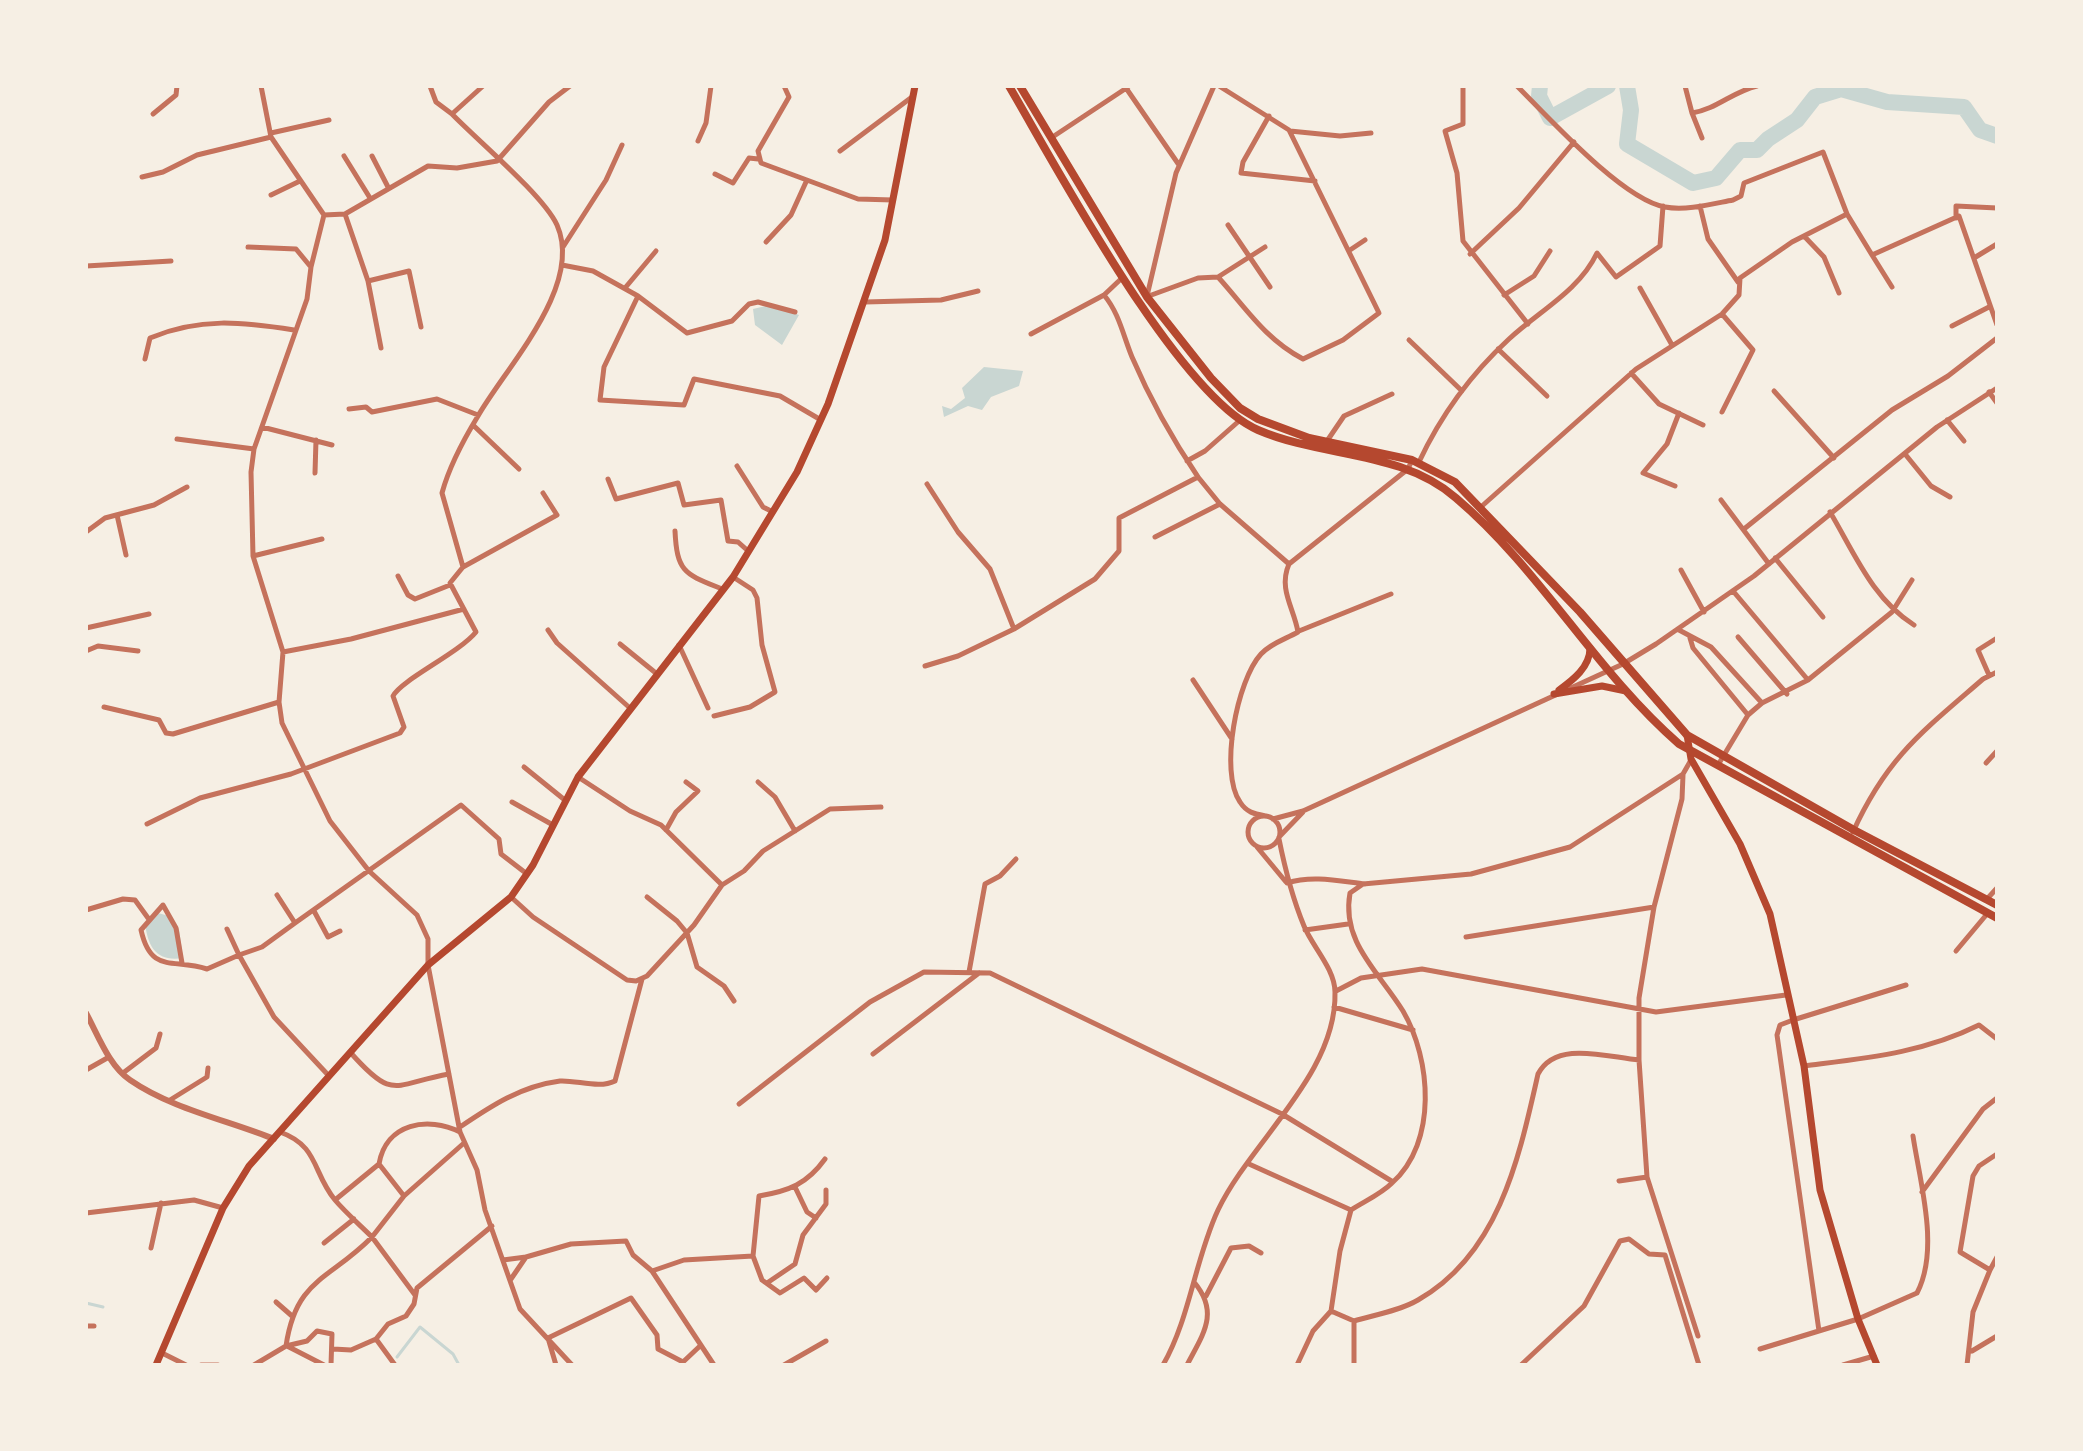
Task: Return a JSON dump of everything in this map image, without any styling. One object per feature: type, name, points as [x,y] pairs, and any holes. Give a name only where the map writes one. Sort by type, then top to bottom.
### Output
[{"type":"main road","points":[[156,1365],[223,1208],[249,1166],[428,965],[511,897],[528,874],[578,777],[733,577],[747,550],[774,512],[821,420],[865,302],[885,240],[915,86]]},
{"type":"main road","points":[[1009,86],[1123,277],[1240,408],[1275,427],[1413,464],[1455,482],[1482,506],[1687,735],[1854,830],[1997,905]]},
{"type":"main road","points":[[1020,86],[1143,300],[1188,366],[1239,421],[1324,452],[1413,464],[1477,517],[1629,692],[1691,755],[1718,765],[1849,840],[1997,918]]},
{"type":"main road","points":[[1554,694],[1580,672],[1590,657],[1590,645]]},
{"type":"main road","points":[[1554,694],[1602,686],[1629,692]]},
{"type":"main road","points":[[1687,735],[1691,755],[1757,879],[1770,914],[1804,1066],[1820,1190],[1858,1319],[1877,1365]]},
{"type":"street","points":[[153,114],[176,95],[177,86]]},
{"type":"street","points":[[261,86],[271,135],[324,215],[311,267],[307,299],[254,449],[251,472],[253,556],[283,652],[279,702],[282,723],[330,821],[369,871],[417,915],[428,939],[428,965],[460,1130],[480,1179],[503,1260],[520,1309],[572,1365]]},
{"type":"street","points":[[430,86],[436,102],[527,187],[556,224],[562,247],[562,265],[526,346],[478,415],[442,493],[463,567]]},
{"type":"street","points":[[452,114],[483,86]]},
{"type":"street","points":[[324,215],[345,214],[428,166],[457,168],[497,161],[549,102],[570,86]]},
{"type":"street","points":[[698,141],[706,123],[711,86]]},
{"type":"street","points":[[758,159],[758,151],[789,97],[784,86]]},
{"type":"street","points":[[1143,300],[1179,165],[1216,86],[1289,130],[1379,313],[1343,340],[1303,359],[1280,347],[1258,326],[1218,277]]},
{"type":"street","points":[[1463,86],[1463,124],[1445,131],[1457,173],[1461,237],[1470,254],[1528,324]]},
{"type":"street","points":[[1517,86],[1624,186],[1646,202],[1663,206],[1700,206],[1733,200],[1741,196],[1744,183],[1823,152],[1847,214],[1892,287]]},
{"type":"street","points":[[1685,86],[1702,138]]},
{"type":"street","points":[[1730,86],[1731,94]]},
{"type":"street","points":[[1692,113],[1712,110],[1731,94],[1757,86]]},
{"type":"street","points":[[1051,138],[1127,87],[1179,165]]},
{"type":"street","points":[[840,151],[913,97]]},
{"type":"street","points":[[1269,116],[1243,162],[1241,173],[1316,181]]},
{"type":"street","points":[[142,177],[163,172],[197,155],[329,120]]},
{"type":"street","points":[[1289,130],[1340,136],[1371,133]]},
{"type":"street","points":[[1470,254],[1519,208],[1574,142]]},
{"type":"street","points":[[562,247],[606,180],[622,145]]},
{"type":"street","points":[[344,156],[370,198]]},
{"type":"street","points":[[372,156],[388,187]]},
{"type":"street","points":[[715,174],[733,183],[749,158],[758,159],[806,182],[858,199],[893,200]]},
{"type":"street","points":[[271,195],[300,181]]},
{"type":"street","points":[[766,242],[791,215],[806,182]]},
{"type":"street","points":[[1298,632],[1285,592],[1284,574],[1289,564],[1413,464],[1443,414],[1498,349],[1561,297],[1592,265],[1597,253],[1616,277],[1660,246],[1663,206]]},
{"type":"street","points":[[1482,506],[1631,373],[1722,314],[1739,295],[1738,283],[1708,239],[1700,206]]},
{"type":"street","points":[[1956,218],[1956,206],[1997,208]]},
{"type":"street","points":[[345,214],[368,281],[381,348]]},
{"type":"street","points":[[1738,283],[1804,236],[1847,214]]},
{"type":"street","points":[[1872,255],[1959,216],[1997,325]]},
{"type":"street","points":[[1228,225],[1270,287]]},
{"type":"street","points":[[1804,236],[1824,257],[1839,293]]},
{"type":"street","points":[[1350,250],[1365,240]]},
{"type":"street","points":[[1974,258],[1997,244]]},
{"type":"street","points":[[248,247],[296,249],[311,267]]},
{"type":"street","points":[[1143,300],[1198,278],[1218,277],[1248,255],[1265,247]]},
{"type":"street","points":[[625,288],[656,251]]},
{"type":"street","points":[[1504,295],[1534,276],[1550,251]]},
{"type":"street","points":[[86,266],[171,261]]},
{"type":"street","points":[[562,265],[593,271],[625,288],[687,333],[732,321],[749,304],[758,302],[795,312]]},
{"type":"street","points":[[368,281],[409,271],[421,327]]},
{"type":"street","points":[[1031,334],[1104,295],[1123,277]]},
{"type":"street","points":[[1640,288],[1672,345]]},
{"type":"street","points":[[865,302],[941,300],[978,291]]},
{"type":"street","points":[[1104,295],[1115,307],[1132,357],[1198,477],[1220,504],[1289,564]]},
{"type":"street","points":[[638,296],[604,367],[600,400],[684,405],[694,379],[780,396],[821,420]]},
{"type":"street","points":[[1952,326],[1989,307]]},
{"type":"street","points":[[1722,314],[1753,350],[1722,412]]},
{"type":"street","points":[[145,359],[150,338],[201,322],[235,321],[294,330]]},
{"type":"street","points":[[1744,529],[1892,410],[1948,376],[1997,338]]},
{"type":"street","points":[[1409,340],[1462,391]]},
{"type":"street","points":[[1498,349],[1547,396]]},
{"type":"street","points":[[1631,373],[1659,404],[1703,425]]},
{"type":"street","points":[[1287,883],[1248,833],[1250,824],[1303,811],[1623,664],[1679,630],[1733,591],[1947,420],[1997,388]]},
{"type":"street","points":[[1774,391],[1834,458]]},
{"type":"street","points":[[1989,392],[1997,403]]},
{"type":"street","points":[[1326,441],[1344,416],[1392,394]]},
{"type":"street","points":[[349,409],[366,407],[372,412],[437,399],[478,415]]},
{"type":"street","points":[[1675,486],[1643,473],[1667,444],[1679,413]]},
{"type":"street","points":[[1947,420],[1964,441]]},
{"type":"street","points":[[1187,461],[1205,451],[1239,421]]},
{"type":"street","points":[[473,425],[519,469]]},
{"type":"street","points":[[262,427],[332,445]]},
{"type":"street","points":[[177,439],[254,449]]},
{"type":"street","points":[[315,473],[316,440]]},
{"type":"street","points":[[1905,454],[1931,486],[1950,497]]},
{"type":"street","points":[[737,466],[763,507],[774,512]]},
{"type":"street","points":[[925,666],[965,653],[1014,629],[1095,579],[1119,551],[1119,518],[1198,477]]},
{"type":"street","points":[[608,479],[616,499],[678,483],[684,505],[721,500],[728,541],[738,542],[747,550]]},
{"type":"street","points":[[927,484],[958,532],[990,569],[1014,629]]},
{"type":"street","points":[[86,532],[105,518],[154,505],[187,487]]},
{"type":"street","points":[[147,824],[200,798],[303,768],[400,733],[404,727],[393,696],[396,689],[476,632],[450,585],[450,578],[463,567],[557,515],[543,493]]},
{"type":"street","points":[[1721,500],[1769,564]]},
{"type":"street","points":[[1155,537],[1220,504]]},
{"type":"street","points":[[1830,512],[1861,572],[1892,612],[1914,625]]},
{"type":"street","points":[[117,515],[126,555]]},
{"type":"street","points":[[675,531],[676,557],[681,569],[722,589]]},
{"type":"street","points":[[253,556],[322,539]]},
{"type":"street","points":[[1775,558],[1823,617]]},
{"type":"street","points":[[1681,570],[1704,612]]},
{"type":"street","points":[[398,576],[408,595],[415,599],[450,585]]},
{"type":"street","points":[[714,716],[750,707],[775,692],[762,645],[757,598],[753,590],[733,577]]},
{"type":"street","points":[[1718,765],[1748,715],[1762,703],[1787,694],[1808,680],[1892,612],[1912,580]]},
{"type":"street","points":[[1733,591],[1808,680]]},
{"type":"street","points":[[1163,1365],[1219,1209],[1309,1075],[1331,1024],[1336,991],[1305,930],[1287,883],[1279,838],[1270,818],[1248,811],[1238,801],[1232,779],[1232,740],[1248,674],[1266,650],[1298,632],[1391,594]]},
{"type":"street","points":[[283,652],[351,639],[464,609]]},
{"type":"street","points":[[86,628],[149,614]]},
{"type":"street","points":[[548,630],[557,643],[631,710]]},
{"type":"street","points":[[1679,630],[1711,647],[1762,703]]},
{"type":"street","points":[[1738,637],[1787,694]]},
{"type":"street","points":[[1690,638],[1693,648],[1748,715]]},
{"type":"street","points":[[1989,675],[1978,650],[1997,638]]},
{"type":"street","points":[[620,644],[657,674]]},
{"type":"street","points":[[679,644],[708,708]]},
{"type":"street","points":[[86,651],[98,646],[138,651]]},
{"type":"street","points":[[1849,840],[1868,799],[1892,762],[1989,675],[1997,672]]},
{"type":"street","points":[[1193,680],[1232,740]]},
{"type":"street","points":[[104,707],[159,720],[166,733],[173,734],[279,702]]},
{"type":"street","points":[[1986,763],[1997,751]]},
{"type":"street","points":[[1691,755],[1683,774],[1679,815],[1654,907],[1639,998],[1639,1060],[1647,1177],[1698,1336]]},
{"type":"street","points":[[524,767],[566,801]]},
{"type":"street","points":[[1287,883],[1313,879],[1365,884],[1471,874],[1570,847],[1683,774]]},
{"type":"street","points":[[578,777],[666,830],[722,885]]},
{"type":"street","points":[[666,830],[676,812],[698,791],[686,782]]},
{"type":"street","points":[[758,782],[775,797],[795,831]]},
{"type":"street","points":[[512,802],[553,825]]},
{"type":"street","points":[[182,963],[176,928],[163,905],[148,918],[141,930],[148,954],[161,963],[182,963],[207,969],[262,947],[461,805],[499,839],[501,854],[528,874]]},
{"type":"street","points":[[460,1130],[516,1092],[564,1081],[608,1084],[615,1081],[642,979],[687,933],[722,885],[744,871],[763,851],[830,809],[881,807]]},
{"type":"street","points":[[1257,846],[1270,847],[1303,811]]},
{"type":"street","points":[[969,972],[985,884],[1000,876],[1016,859]]},
{"type":"street","points":[[1297,1365],[1313,1331],[1331,1311],[1340,1251],[1351,1210],[1393,1182],[1411,1157],[1425,1115],[1424,1081],[1413,1030],[1352,938],[1348,924],[1350,893],[1365,884]]},
{"type":"street","points":[[1987,899],[1997,888]]},
{"type":"street","points":[[277,895],[295,923]]},
{"type":"street","points":[[511,897],[533,917],[627,980],[642,979]]},
{"type":"street","points":[[647,897],[687,933],[697,967],[724,986],[734,1001]]},
{"type":"street","points":[[86,910],[123,899],[135,900],[148,918]]},
{"type":"street","points":[[1466,937],[1654,907]]},
{"type":"street","points":[[314,911],[328,937],[340,931]]},
{"type":"street","points":[[1956,951],[1988,913]]},
{"type":"street","points":[[1305,930],[1348,924]]},
{"type":"street","points":[[227,929],[274,1017],[329,1076]]},
{"type":"street","points":[[1336,991],[1361,978],[1422,969],[1656,1012],[1691,1010],[1786,995]]},
{"type":"street","points":[[739,1104],[870,1002],[924,972],[990,973],[1282,1114],[1393,1182]]},
{"type":"street","points":[[873,1054],[979,973]]},
{"type":"street","points":[[1819,1331],[1777,1035],[1780,1025],[1906,985]]},
{"type":"street","points":[[1334,1007],[1413,1030]]},
{"type":"street","points":[[86,1013],[109,1057],[129,1080],[170,1100],[277,1135],[312,1153],[316,1169],[335,1200],[372,1237],[415,1295]]},
{"type":"street","points":[[1804,1066],[1894,1055],[1947,1041],[1979,1025],[1997,1039]]},
{"type":"street","points":[[123,1073],[156,1048],[160,1034]]},
{"type":"street","points":[[350,1052],[381,1083],[410,1086],[449,1074]]},
{"type":"street","points":[[1331,1311],[1354,1321],[1416,1301],[1452,1276],[1488,1232],[1513,1175],[1538,1074],[1545,1060],[1558,1053],[1639,1060]]},
{"type":"street","points":[[86,1070],[109,1057]]},
{"type":"street","points":[[170,1100],[207,1077],[208,1068]]},
{"type":"street","points":[[378,1092],[381,1083]]},
{"type":"street","points":[[1921,1193],[1983,1109],[1997,1098]]},
{"type":"street","points":[[335,1200],[379,1164],[382,1147],[392,1136],[412,1126],[440,1122],[460,1130]]},
{"type":"street","points":[[1760,1349],[1858,1319],[1910,1297],[1921,1285],[1927,1246],[1913,1136]]},
{"type":"street","points":[[286,1346],[297,1301],[317,1280],[352,1258],[404,1196],[464,1143]]},
{"type":"street","points":[[1990,1270],[1960,1252],[1973,1176],[1979,1166],[1997,1154]]},
{"type":"street","points":[[825,1159],[812,1178],[795,1187],[759,1196],[753,1256],[767,1283],[780,1293],[804,1278],[816,1290],[827,1278]]},
{"type":"street","points":[[379,1164],[404,1196]]},
{"type":"street","points":[[1249,1164],[1351,1210]]},
{"type":"street","points":[[1619,1181],[1647,1177]]},
{"type":"street","points":[[795,1187],[807,1212],[816,1218]]},
{"type":"street","points":[[767,1283],[795,1264],[803,1235],[826,1204],[826,1190]]},
{"type":"street","points":[[86,1213],[194,1200],[223,1208]]},
{"type":"street","points":[[151,1248],[161,1203]]},
{"type":"street","points":[[324,1243],[354,1219]]},
{"type":"street","points":[[333,1349],[351,1350],[376,1339],[388,1324],[406,1316],[417,1288],[441,1265],[492,1226]]},
{"type":"street","points":[[1521,1365],[1542,1342],[1584,1306],[1620,1241],[1629,1239],[1649,1254],[1665,1255],[1699,1365]]},
{"type":"street","points":[[503,1260],[571,1244],[626,1241],[633,1255],[652,1271],[712,1362],[700,1365]]},
{"type":"street","points":[[1187,1365],[1208,1326],[1206,1296],[1231,1248],[1249,1246],[1261,1253]]},
{"type":"street","points":[[652,1271],[684,1260],[753,1256]]},
{"type":"street","points":[[510,1280],[526,1257]]},
{"type":"street","points":[[1967,1365],[1973,1312],[1997,1257]]},
{"type":"street","points":[[1193,1282],[1206,1296]]},
{"type":"street","points":[[548,1338],[631,1298],[657,1335],[658,1349],[683,1362],[700,1346]]},
{"type":"street","points":[[276,1302],[292,1316]]},
{"type":"street","points":[[1354,1321],[1354,1365]]},
{"type":"street","points":[[86,1326],[94,1326]]},
{"type":"street","points":[[254,1365],[286,1346],[307,1341],[317,1331],[332,1334],[331,1365]]},
{"type":"street","points":[[1971,1351],[1997,1336]]},
{"type":"street","points":[[548,1338],[556,1365]]},
{"type":"street","points":[[376,1339],[395,1365]]},
{"type":"street","points":[[784,1365],[826,1341]]},
{"type":"street","points":[[286,1346],[324,1365]]},
{"type":"street","points":[[162,1353],[186,1365]]},
{"type":"street","points":[[1843,1365],[1874,1356]]},
{"type":"street","points":[[201,1365],[218,1365]]},
{"type":"shaded area","points":[[770,305],[799,315],[782,345],[755,325],[753,309]]},
{"type":"shaded area","points":[[984,367],[1023,371],[1019,386],[991,397],[982,410],[968,406],[944,417],[942,406],[951,409],[965,398],[962,388]]},
{"type":"shaded area","points":[[158,913],[169,916],[179,929],[183,958],[167,958],[151,946],[145,923]]},
{"type":"waterway","points":[[1540,86],[1539,96],[1550,118],[1608,86]]},
{"type":"waterway","points":[[1627,86],[1631,110],[1627,144],[1693,183],[1716,178],[1740,150],[1757,150],[1797,120],[1815,97],[1841,89],[1887,102],[1964,107],[1980,130],[1997,136]]},
{"type":"waterway","points":[[86,1303],[103,1307]]},
{"type":"waterway","points":[[397,1357],[420,1327],[453,1354],[459,1365]]}]
